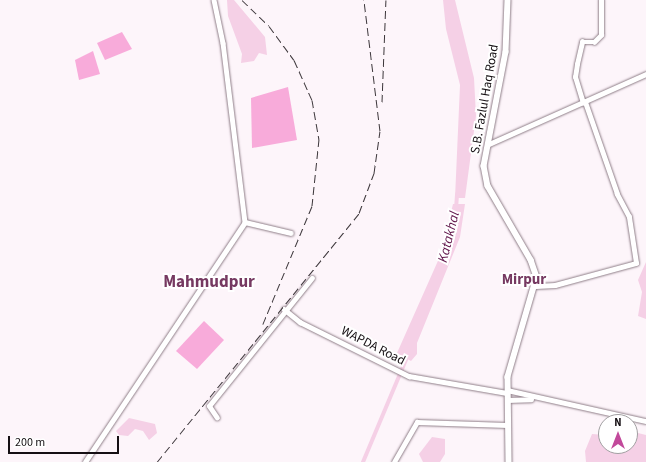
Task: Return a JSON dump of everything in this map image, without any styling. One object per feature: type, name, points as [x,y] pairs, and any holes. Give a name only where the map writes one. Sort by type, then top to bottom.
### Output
[{"type":"main road","name":"S.B. Fazlul Haq Road","points":[[508,0],[506,52],[489,144],[484,157],[488,186],[536,271],[536,286],[511,360],[507,392],[509,462]]},
{"type":"street","points":[[85,462],[245,222],[223,42],[214,0]]},
{"type":"street","points":[[536,286],[555,285],[636,263],[629,217],[617,194],[575,77],[576,64],[582,42],[594,42],[601,36],[601,0]]},
{"type":"street","points":[[489,144],[646,74]]},
{"type":"street","points":[[245,222],[291,233]]},
{"type":"street","points":[[217,418],[209,406],[284,308],[312,278]]},
{"type":"street","name":"WAPDA Road","points":[[284,308],[296,320],[390,369],[409,376],[507,392],[534,399],[646,421]]},
{"type":"street","name":"WAPDA Road","points":[[507,400],[534,399]]},
{"type":"street","points":[[394,462],[417,422],[507,425]]},
{"type":"shaded area","points":[[122,32],[132,49],[105,60],[97,43]]},
{"type":"shaded area","points":[[93,51],[100,74],[79,80],[75,60]]},
{"type":"shaded area","points":[[288,87],[297,140],[252,148],[251,98]]},
{"type":"shaded area","points":[[204,321],[224,340],[197,369],[176,351]]},
{"type":"water","points":[[227,0],[234,0],[265,37],[267,55],[259,53],[254,61],[241,63],[242,54],[228,16]]},
{"type":"water","points":[[443,0],[455,0],[474,78],[476,116],[465,198],[455,198],[460,85],[446,29]]},
{"type":"water","points":[[453,204],[465,204],[460,237],[417,343],[417,354],[411,361],[397,353],[441,254]]},
{"type":"water","points":[[646,262],[646,319],[638,316],[642,292],[638,280]]},
{"type":"water","points":[[129,418],[155,424],[157,433],[149,440],[143,431],[135,429],[128,436],[119,435],[116,431]]},
{"type":"water","points":[[638,433],[646,435],[646,462],[586,462],[585,451],[592,434],[598,434],[598,454],[638,454]]},
{"type":"water","points":[[432,437],[445,439],[445,454],[440,462],[423,462],[419,454]]},
{"type":"waterway","name":"Katakhal","points":[[456,209],[457,194]]},
{"type":"waterway","name":"Katakhal","points":[[363,462],[408,355]]},
{"type":"railway","points":[[242,0],[269,26],[294,60],[312,100],[319,139],[312,206],[263,324]]},
{"type":"railway","points":[[157,462],[359,213],[374,173],[380,131],[364,0]]},
{"type":"railway","points":[[382,102],[386,0]]},
{"type":"district","name":"Mirpur","points":[[524,280]]},
{"type":"district","name":"Mahmudpur","points":[[209,283]]}]
